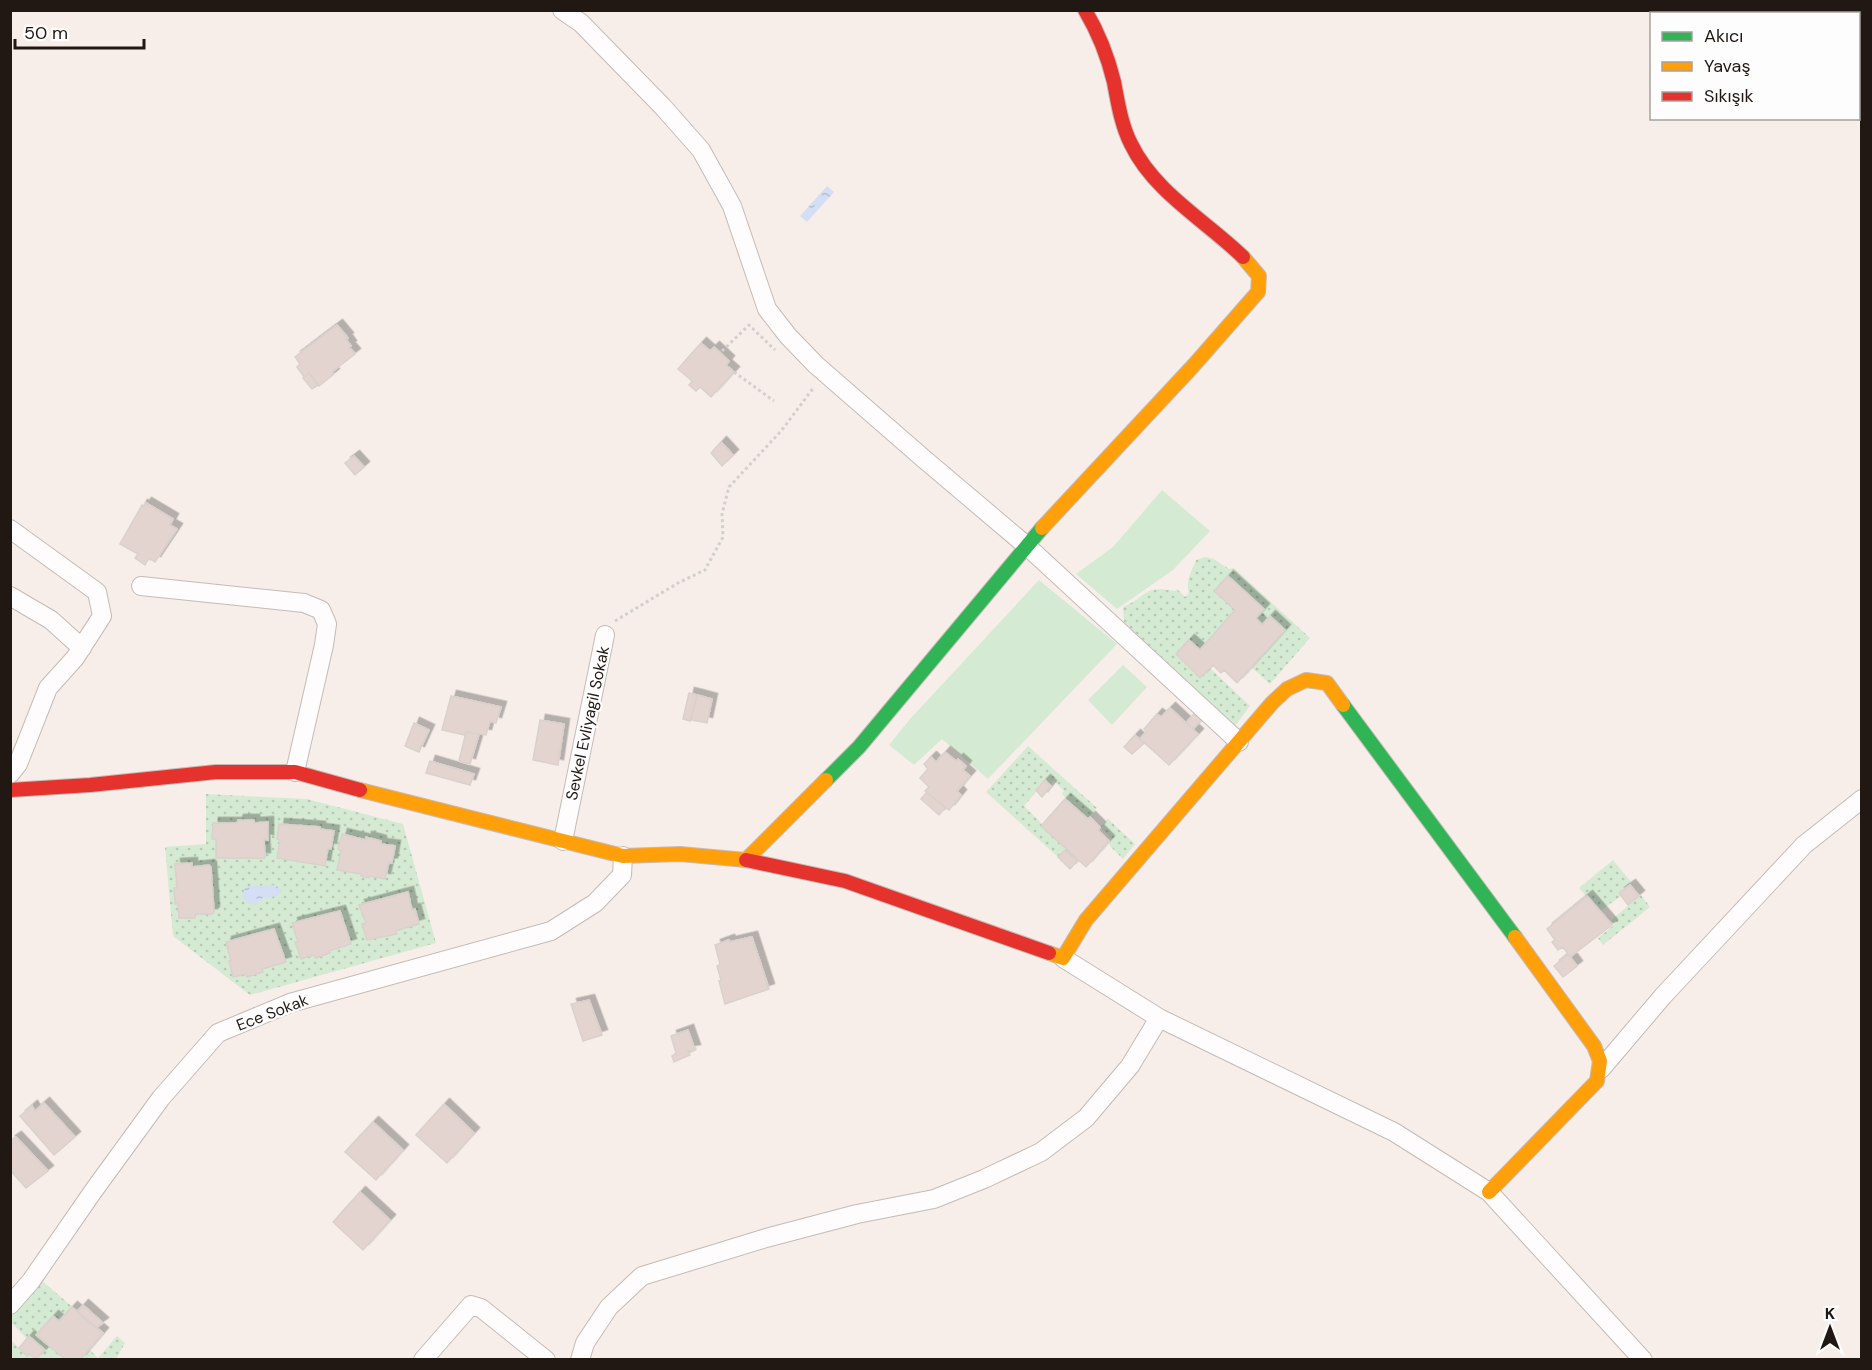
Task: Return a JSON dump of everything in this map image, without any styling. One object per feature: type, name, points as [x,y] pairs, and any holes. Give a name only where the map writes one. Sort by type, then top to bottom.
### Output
[{"type":"street","points":[[562,10],[586,17],[700,150],[732,206],[767,309],[788,336],[816,365],[1028,547],[1239,742]]},
{"type":"street","points":[[746,860],[859,747],[1041,529],[1194,365],[1258,292],[1259,276],[1247,258],[1153,176],[1133,149],[1120,116],[1107,57],[1085,10]]},
{"type":"street","points":[[10,529],[97,592],[102,616],[75,658],[48,688],[18,764],[10,774]]},
{"type":"street","points":[[141,586],[304,603],[321,610],[327,624],[324,645],[295,772]]},
{"type":"street","points":[[10,596],[51,620],[82,648]]},
{"type":"street","name":"Sevkel Evliyagil Sokak","points":[[563,841],[605,635]]},
{"type":"street","points":[[1062,958],[1086,920],[1272,703],[1287,689],[1306,680],[1327,683],[1587,1034],[1600,1057],[1601,1069]]},
{"type":"street","points":[[10,790],[216,772],[295,772],[393,799],[623,856],[680,854],[746,860],[845,881],[1062,958],[1159,1018],[1394,1131],[1489,1192],[1643,1359]]},
{"type":"street","points":[[1489,1192],[1597,1081],[1601,1069],[1663,996],[1804,845],[1862,799]]},
{"type":"street","name":"Ece Sokak","points":[[10,1305],[31,1281],[161,1098],[218,1033],[290,1003],[551,931],[595,903],[622,875],[623,856]]},
{"type":"street","points":[[580,1359],[585,1343],[609,1307],[642,1276],[777,1235],[857,1214],[934,1199],[1041,1152],[1086,1118],[1130,1066],[1159,1018]]},
{"type":"street","points":[[423,1359],[471,1305],[481,1308],[546,1359]]},
{"type":"path","points":[[722,351],[749,325],[783,357]]},
{"type":"path","name":"Sevkel Evliyagil Sokak","points":[[605,635],[610,624],[678,583],[705,570],[723,537],[722,514],[729,487],[782,430],[815,386],[816,365]]},
{"type":"path","points":[[734,372],[774,401]]},
{"type":"green space","points":[[1162,490],[1210,531],[1173,570],[1117,609],[1076,574],[1113,547]]},
{"type":"green space","points":[[1205,557],[1214,559],[1229,569],[1234,568],[1310,638],[1270,684],[1251,667],[1225,670],[1221,673],[1213,665],[1210,668],[1250,706],[1235,726],[1124,622],[1123,607],[1146,593],[1157,589],[1175,591],[1177,589],[1185,597],[1189,593],[1188,580],[1196,560]]},
{"type":"green space","points":[[1039,580],[1117,644],[988,779],[942,739],[914,765],[889,745],[910,719]]},
{"type":"green space","points":[[1123,665],[1147,687],[1112,725],[1088,700]]},
{"type":"green space","points":[[1028,746],[1097,808],[1088,819],[1062,794],[1064,791],[1054,781],[1050,785],[1045,780],[1036,789],[1037,791],[1024,806],[1065,847],[1058,857],[986,792]]},
{"type":"green space","points":[[206,794],[307,799],[403,824],[436,943],[250,995],[173,936],[165,847],[206,844]]},
{"type":"green space","points":[[1108,819],[1135,844],[1123,859],[1109,845],[1111,839],[1100,827]]},
{"type":"green space","points":[[1613,860],[1631,882],[1619,893],[1621,896],[1600,911],[1579,888]]},
{"type":"green space","points":[[1641,895],[1650,907],[1603,945],[1598,938],[1615,924],[1611,920]]},
{"type":"green space","points":[[41,1280],[103,1333],[89,1349],[98,1358],[117,1336],[125,1343],[116,1359],[11,1360],[10,1339],[19,1348],[27,1339],[11,1322],[11,1317]]},
{"type":"water","points":[[827,186],[834,192],[807,222],[800,216]]},
{"type":"water","points":[[276,885],[281,891],[278,896],[262,898],[258,904],[248,904],[242,896],[245,888],[250,886]]},
{"type":"building","points":[[337,325],[348,338],[346,339],[351,346],[349,347],[355,354],[332,372],[334,374],[319,386],[309,373],[304,377],[297,367],[300,364],[295,357]]},
{"type":"building","points":[[701,343],[710,351],[714,347],[729,361],[726,365],[734,372],[711,397],[700,387],[696,391],[689,385],[692,381],[678,369]]},
{"type":"building","points":[[309,373],[318,385],[312,389],[303,378]]},
{"type":"building","points":[[721,442],[733,455],[722,466],[711,453]]},
{"type":"building","points":[[354,456],[364,467],[355,475],[345,463]]},
{"type":"building","points":[[146,503],[173,519],[170,525],[177,529],[155,562],[149,558],[145,565],[135,558],[138,554],[120,544],[142,505]]},
{"type":"building","points":[[1228,576],[1264,609],[1256,618],[1262,625],[1270,616],[1285,630],[1237,683],[1224,670],[1221,673],[1213,665],[1200,678],[1176,654],[1189,640],[1200,650],[1235,610],[1214,591]]},
{"type":"building","points":[[689,693],[697,695],[690,721],[683,719]]},
{"type":"building","points":[[697,695],[712,699],[707,723],[691,720]]},
{"type":"building","points":[[451,696],[501,707],[496,723],[490,721],[486,735],[466,732],[465,735],[442,730]]},
{"type":"building","points":[[1170,708],[1198,734],[1169,765],[1140,739],[1146,732],[1144,729],[1157,714],[1161,717]]},
{"type":"building","points":[[1195,713],[1202,719],[1193,729],[1186,723]]},
{"type":"building","points":[[540,720],[564,724],[558,765],[533,760]]},
{"type":"building","points":[[414,723],[429,730],[419,752],[405,746]]},
{"type":"building","points":[[466,732],[479,734],[470,764],[459,761]]},
{"type":"building","points":[[1135,735],[1144,743],[1132,754],[1124,747]]},
{"type":"building","points":[[945,752],[966,766],[963,770],[970,776],[957,791],[961,795],[949,810],[925,791],[929,787],[920,778],[928,769],[924,764],[931,757],[936,762]]},
{"type":"building","points":[[430,761],[474,774],[470,785],[426,773]]},
{"type":"building","points":[[1045,780],[1051,786],[1042,797],[1036,790]]},
{"type":"building","points":[[927,792],[945,808],[939,815],[921,799]]},
{"type":"building","points":[[1065,799],[1088,819],[1090,817],[1109,841],[1086,867],[1041,826]]},
{"type":"building","points":[[238,820],[254,820],[254,823],[268,822],[268,840],[264,839],[265,858],[216,858],[216,839],[212,839],[213,823],[237,823]]},
{"type":"building","points":[[279,824],[320,827],[320,829],[334,831],[325,866],[277,858],[280,840],[277,839]]},
{"type":"building","points":[[342,834],[366,840],[366,837],[381,841],[381,844],[395,846],[392,863],[389,862],[385,879],[370,876],[369,878],[361,874],[337,870],[341,851],[338,849]]},
{"type":"building","points":[[1065,850],[1077,861],[1070,869],[1058,857]]},
{"type":"building","points":[[192,863],[192,867],[209,865],[211,867],[214,912],[195,914],[195,918],[179,918],[178,904],[175,904],[174,888],[177,888],[175,864]]},
{"type":"building","points":[[1630,885],[1639,896],[1628,905],[1619,893]]},
{"type":"building","points":[[408,892],[412,910],[415,909],[419,924],[395,931],[397,934],[367,940],[362,924],[366,923],[359,905]]},
{"type":"building","points":[[1587,896],[1612,925],[1570,957],[1563,947],[1558,950],[1552,942],[1555,940],[1547,929]]},
{"type":"building","points":[[340,911],[351,944],[316,958],[314,955],[301,959],[292,923]]},
{"type":"building","points":[[274,929],[286,962],[262,969],[263,972],[247,977],[246,974],[233,977],[226,942]]},
{"type":"building","points":[[752,937],[769,989],[725,1004],[719,981],[721,980],[717,966],[720,964],[715,945],[729,940],[730,942]]},
{"type":"building","points":[[1568,954],[1577,966],[1563,977],[1554,966]]},
{"type":"building","points":[[589,1000],[602,1035],[583,1041],[571,1004]]},
{"type":"building","points":[[688,1030],[695,1050],[688,1051],[690,1055],[674,1062],[672,1056],[676,1053],[671,1036]]},
{"type":"building","points":[[44,1103],[75,1137],[54,1155],[20,1116],[32,1106],[35,1111]]},
{"type":"building","points":[[444,1104],[474,1133],[447,1163],[416,1135]]},
{"type":"building","points":[[373,1122],[403,1150],[376,1180],[345,1152]]},
{"type":"building","points":[[16,1137],[48,1171],[26,1188],[10,1170],[10,1141]]},
{"type":"building","points":[[360,1192],[390,1220],[363,1250],[333,1222]]},
{"type":"building","points":[[83,1305],[103,1323],[96,1328],[77,1312]]},
{"type":"building","points":[[72,1307],[103,1333],[80,1360],[66,1360],[36,1335],[53,1316],[59,1321]]},
{"type":"building","points":[[29,1336],[45,1350],[36,1359],[29,1354],[27,1356],[19,1348]]},
{"type":"traffic: fast","points":[[826,780],[859,747],[1042,528]]},
{"type":"traffic: fast","points":[[1343,705],[1515,937]]},
{"type":"traffic: slow","points":[[1042,528],[1194,365],[1258,292],[1259,276],[1243,257]]},
{"type":"traffic: slow","points":[[1049,953],[1063,958],[1086,920],[1272,703],[1287,689],[1306,680],[1327,683],[1343,705]]},
{"type":"traffic: slow","points":[[360,790],[623,856],[680,854],[746,860],[826,780]]},
{"type":"traffic: slow","points":[[1489,1192],[1597,1081],[1600,1061],[1594,1046],[1515,937]]},
{"type":"traffic: jam","points":[[1085,10],[1106,54],[1125,129],[1141,161],[1167,191],[1243,257]]},
{"type":"traffic: jam","points":[[10,790],[90,785],[216,772],[295,772],[360,790]]},
{"type":"traffic: jam","points":[[746,860],[845,881],[1049,953]]}]
